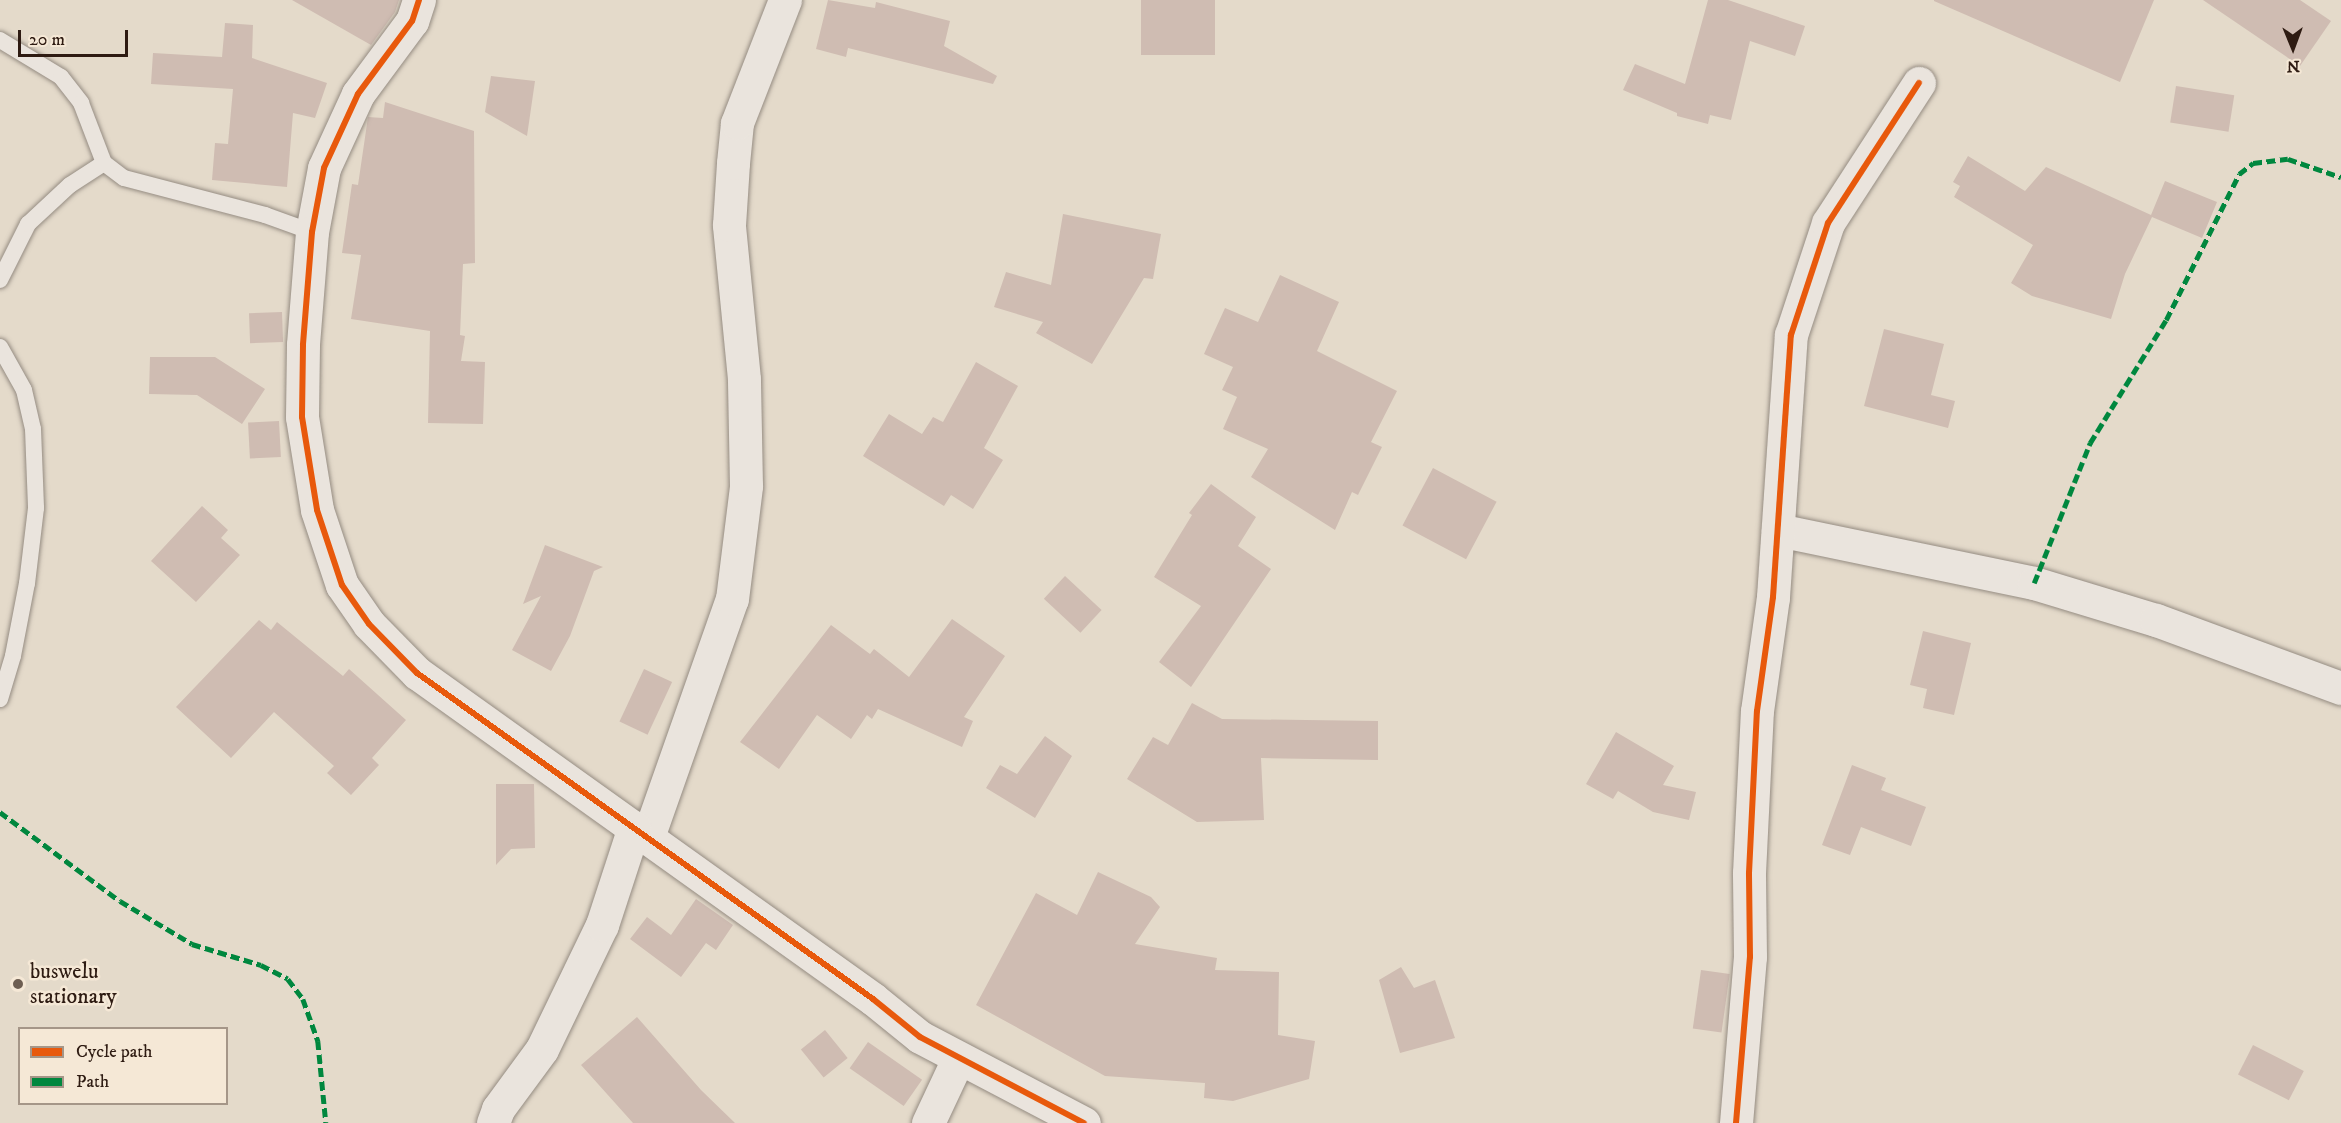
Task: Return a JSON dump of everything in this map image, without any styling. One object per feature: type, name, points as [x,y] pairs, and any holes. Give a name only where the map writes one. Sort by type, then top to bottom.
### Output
[{"type":"street","points":[[419,0],[412,21],[358,94],[324,168],[312,232],[303,345],[302,417],[316,510],[342,585],[369,624],[417,673],[641,832],[920,1037],[958,1059],[1084,1123]]},
{"type":"street","points":[[493,1123],[498,1109],[542,1049],[602,925],[732,599],[746,486],[744,380],[729,225],[733,163],[737,123],[785,0]]},
{"type":"street","points":[[1736,1123],[1750,957],[1749,873],[1757,711],[1778,530],[1791,335],[1828,223],[1919,83]]},
{"type":"street","points":[[1778,530],[2034,583],[2156,620],[2341,688]]},
{"type":"street","points":[[928,1123],[958,1059]]},
{"type":"lane","points":[[0,40],[62,77],[81,103],[104,163],[124,178],[265,215],[312,232]]},
{"type":"lane","points":[[0,280],[28,224],[70,185],[104,163]]},
{"type":"lane","points":[[0,347],[24,390],[33,429],[36,508],[25,593],[13,656],[0,699]]},
{"type":"building","points":[[292,0],[399,0],[395,12],[371,45]]},
{"type":"building","points":[[828,0],[875,8],[876,2],[950,21],[944,46],[997,76],[993,84],[848,48],[846,57],[816,49]]},
{"type":"building","points":[[1141,0],[1215,0],[1215,55],[1141,55]]},
{"type":"building","points":[[1708,0],[1728,0],[1805,26],[1795,56],[1750,41],[1731,120],[1710,115],[1708,124],[1677,116],[1677,113],[1623,90],[1635,64],[1685,84]]},
{"type":"building","points":[[1934,0],[2154,0],[2120,82],[1934,1]]},
{"type":"building","points":[[2203,0],[2300,0],[2331,21],[2300,66]]},
{"type":"building","points":[[225,23],[253,25],[252,58],[327,83],[315,118],[293,113],[287,187],[212,180],[215,143],[228,144],[233,89],[151,84],[153,53],[222,57]]},
{"type":"building","points":[[491,76],[535,81],[527,136],[485,112]]},
{"type":"building","points":[[2176,86],[2234,95],[2228,132],[2170,123]]},
{"type":"building","points":[[385,102],[474,131],[475,263],[463,264],[460,335],[465,336],[461,361],[485,362],[483,424],[428,423],[430,331],[351,319],[361,255],[342,253],[352,184],[358,185],[368,117],[383,118]]},
{"type":"building","points":[[1968,156],[2025,191],[2046,167],[2151,215],[2165,181],[2217,202],[2202,238],[2152,217],[2125,274],[2111,319],[2032,296],[2011,283],[2033,245],[1954,197],[1960,186],[1953,182]]},
{"type":"building","points":[[1063,214],[1161,234],[1153,279],[1144,278],[1092,364],[1036,333],[1043,322],[994,307],[1006,272],[1051,285]]},
{"type":"building","points":[[1280,275],[1339,302],[1317,351],[1397,391],[1371,442],[1382,447],[1358,495],[1352,492],[1335,530],[1251,477],[1268,449],[1223,429],[1237,397],[1222,390],[1233,367],[1204,354],[1225,308],[1258,322]]},
{"type":"building","points":[[282,312],[283,342],[250,343],[249,313]]},
{"type":"building","points":[[1884,329],[1944,344],[1931,395],[1955,401],[1948,428],[1864,406]]},
{"type":"building","points":[[150,357],[215,357],[265,389],[242,424],[197,395],[149,394]]},
{"type":"building","points":[[976,362],[1018,386],[984,448],[1003,460],[973,509],[951,495],[944,506],[863,456],[889,414],[922,434],[933,417],[943,422]]},
{"type":"building","points":[[279,421],[281,457],[250,459],[248,423]]},
{"type":"building","points":[[1433,468],[1497,502],[1466,559],[1402,525]]},
{"type":"building","points":[[1211,484],[1256,517],[1238,546],[1271,569],[1191,687],[1159,662],[1201,606],[1154,577],[1192,515],[1189,513]]},
{"type":"building","points":[[202,506],[228,530],[221,538],[240,555],[196,602],[151,561]]},
{"type":"building","points":[[545,545],[603,567],[594,571],[570,636],[551,671],[512,650],[541,596],[523,604]]},
{"type":"building","points":[[1065,576],[1102,610],[1080,633],[1044,599]]},
{"type":"building","points":[[952,619],[1005,656],[964,717],[973,721],[962,747],[878,709],[872,719],[867,715],[851,739],[817,715],[779,769],[740,742],[831,625],[870,654],[874,649],[909,677]]},
{"type":"building","points":[[259,620],[271,630],[277,622],[343,676],[349,669],[406,720],[372,758],[379,765],[351,795],[327,773],[334,766],[274,712],[231,758],[176,707]]},
{"type":"building","points":[[1923,631],[1971,643],[1954,715],[1923,708],[1927,689],[1910,685]]},
{"type":"building","points":[[644,669],[672,682],[648,735],[619,722]]},
{"type":"building","points":[[1192,703],[1222,719],[1378,721],[1378,760],[1261,758],[1264,820],[1197,822],[1127,779],[1153,737],[1168,745]]},
{"type":"building","points":[[1616,732],[1674,766],[1663,785],[1696,792],[1689,820],[1653,812],[1618,791],[1613,799],[1586,784]]},
{"type":"building","points":[[1045,736],[1072,756],[1035,818],[986,788],[1000,765],[1017,774]]},
{"type":"building","points":[[1852,765],[1886,778],[1881,790],[1926,807],[1911,846],[1861,827],[1850,855],[1822,845]]},
{"type":"building","points":[[496,784],[534,784],[535,848],[511,849],[496,865]]},
{"type":"building","points":[[1098,872],[1151,897],[1160,907],[1135,944],[1217,958],[1215,970],[1279,972],[1278,1035],[1315,1041],[1309,1079],[1233,1101],[1204,1098],[1205,1083],[1105,1076],[976,1005],[1036,893],[1077,915]]},
{"type":"building","points":[[696,899],[733,925],[716,950],[706,943],[681,977],[630,939],[647,917],[671,935]]},
{"type":"building","points":[[1401,967],[1414,988],[1435,980],[1455,1038],[1400,1053],[1379,980]]},
{"type":"building","points":[[1701,970],[1730,974],[1722,1032],[1693,1028]]},
{"type":"building","points":[[637,1017],[701,1090],[735,1123],[633,1123],[581,1065]]},
{"type":"building","points":[[825,1030],[848,1058],[824,1077],[801,1050]]},
{"type":"building","points":[[868,1042],[922,1080],[904,1106],[850,1068]]},
{"type":"building","points":[[2253,1045],[2304,1071],[2289,1100],[2238,1074]]},
{"type":"marked path","points":[[2034,583],[2090,443],[2166,320],[2239,174],[2253,163],[2288,159],[2341,177]]},
{"type":"marked path","points":[[0,812],[120,901],[192,944],[261,965],[288,979],[303,999],[318,1041],[326,1123]]},
{"type":"cycle path","points":[[419,0],[412,21],[358,94],[324,168],[312,232],[303,345],[302,417],[317,510],[342,585],[369,624],[417,673],[873,999],[920,1037],[1084,1123]]},
{"type":"cycle path","points":[[1736,1123],[1750,957],[1749,873],[1757,711],[1773,597],[1791,335],[1828,223],[1919,83]]},
{"type":"place","name":"buswelu stationary","points":[[18,984]]}]
